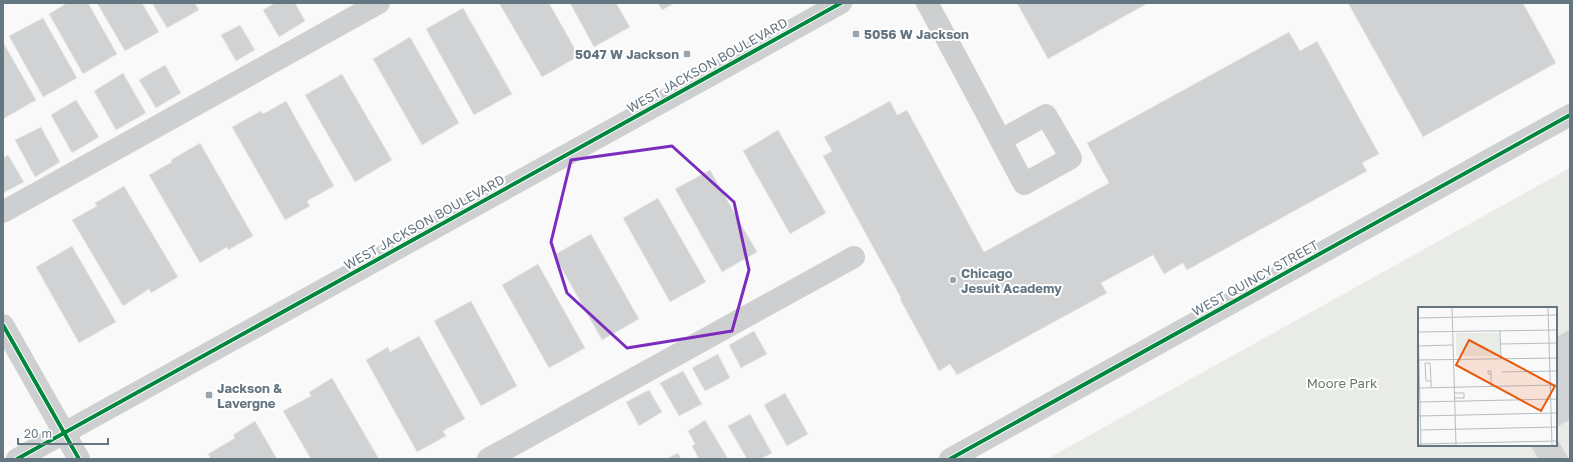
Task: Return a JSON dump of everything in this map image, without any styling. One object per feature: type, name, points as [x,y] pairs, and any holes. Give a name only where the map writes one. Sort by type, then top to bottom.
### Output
[{"type":"street","points":[[3,212],[379,3]]},
{"type":"street","name":"WEST JACKSON BOULEVARD","points":[[17,459],[841,3]]},
{"type":"street","points":[[926,3],[1000,140]]},
{"type":"street","name":"WEST QUINCY STREET","points":[[950,459],[982,451],[1570,115]]},
{"type":"street","points":[[488,459],[854,257]]},
{"type":"street","points":[[3,325],[79,459]]},
{"type":"highlighted area","points":[[672,146],[734,202],[749,270],[732,331],[627,348],[567,293],[551,242],[571,160]]},
{"type":"green space","name":"Moore Park","points":[[1570,168],[1570,459],[1047,459]]},
{"type":"building","points":[[67,3],[88,3],[117,54],[83,74],[49,14]]},
{"type":"building","points":[[97,3],[142,3],[159,32],[125,51]]},
{"type":"building","points":[[152,3],[195,3],[199,10],[167,28]]},
{"type":"building","points":[[275,3],[295,3],[305,21],[279,37],[263,10]]},
{"type":"building","points":[[499,3],[549,3],[579,56],[542,77]]},
{"type":"building","points":[[570,3],[616,3],[630,27],[594,47]]},
{"type":"building","points":[[658,3],[675,3],[662,10]]},
{"type":"building","points":[[1017,3],[1148,3],[1048,59]]},
{"type":"building","points":[[1348,3],[1523,3],[1556,63],[1423,137]]},
{"type":"building","points":[[463,8],[512,94],[474,115],[426,29]]},
{"type":"building","points":[[43,18],[77,78],[43,97],[9,36]]},
{"type":"building","points":[[240,25],[255,50],[236,61],[221,35]]},
{"type":"building","points":[[1289,32],[1300,51],[1317,41],[1379,154],[1362,163],[1367,171],[1187,270],[1183,263],[1164,274],[1153,255],[1101,283],[1107,293],[957,375],[950,364],[939,371],[900,299],[901,298],[823,156],[832,151],[824,137],[890,101],[897,115],[907,110],[984,252],[1109,183],[1087,143]]},
{"type":"building","points":[[410,37],[459,123],[422,145],[373,59]]},
{"type":"building","points":[[3,42],[36,100],[3,119]]},
{"type":"building","points":[[165,65],[181,93],[156,108],[139,80]]},
{"type":"building","points":[[123,73],[146,113],[116,130],[94,91]]},
{"type":"building","points":[[342,74],[392,160],[355,182],[305,95]]},
{"type":"building","points":[[76,100],[99,137],[72,153],[51,115]]},
{"type":"building","points":[[286,101],[334,186],[307,201],[310,206],[285,220],[232,127],[261,111],[263,114]]},
{"type":"building","points":[[41,127],[60,162],[35,177],[15,140]]},
{"type":"building","points":[[778,130],[826,213],[790,234],[743,151]]},
{"type":"building","points":[[200,143],[253,236],[228,250],[227,247],[200,263],[149,175],[172,162],[171,160]]},
{"type":"building","points":[[8,155],[24,182],[3,193],[3,158]]},
{"type":"building","points":[[710,170],[757,252],[722,272],[675,189]]},
{"type":"building","points":[[124,186],[178,277],[151,293],[149,289],[123,306],[72,220],[97,206],[95,203]]},
{"type":"building","points":[[658,198],[706,282],[670,302],[623,218]]},
{"type":"building","points":[[591,234],[639,319],[602,340],[554,255]]},
{"type":"building","points":[[72,246],[116,322],[79,343],[36,267]]},
{"type":"building","points":[[538,264],[585,348],[549,368],[502,285]]},
{"type":"building","points":[[471,301],[517,386],[481,406],[434,321]]},
{"type":"building","points":[[1570,329],[1570,420],[1557,427],[1557,336]]},
{"type":"building","points":[[754,331],[767,354],[741,368],[729,345]]},
{"type":"building","points":[[419,336],[465,419],[443,431],[446,436],[417,452],[366,360],[388,347],[390,352]]},
{"type":"building","points":[[718,354],[730,378],[705,391],[692,368]]},
{"type":"building","points":[[683,371],[702,404],[679,416],[660,383]]},
{"type":"building","points":[[332,378],[379,459],[311,459],[283,411],[311,396],[309,392]]},
{"type":"building","points":[[649,390],[662,412],[639,426],[626,402]]},
{"type":"building","points":[[785,393],[808,434],[787,446],[764,405]]},
{"type":"building","points":[[750,414],[772,453],[761,459],[747,459],[728,426]]},
{"type":"building","points":[[705,420],[728,459],[699,459],[692,446],[695,444],[688,431]]},
{"type":"building","points":[[255,421],[277,459],[211,459],[208,454],[235,438],[233,435]]},
{"type":"building","points":[[1557,438],[1569,459],[1538,459],[1531,446],[1557,446]]},
{"type":"building","points":[[678,453],[681,459],[666,459]]},
{"type":"cycle path","points":[[17,459],[841,3]]},
{"type":"cycle path","points":[[950,459],[1570,115]]},
{"type":"cycle path","points":[[3,325],[79,459]]},
{"type":"place","name":"5056 W Jackson","points":[[856,34]]},
{"type":"place","name":"5047 W Jackson","points":[[687,54]]},
{"type":"place","name":"Chicago Jesuit Academy","points":[[953,280]]},
{"type":"place","name":"Jackson & Lavergne","points":[[209,395]]}]
